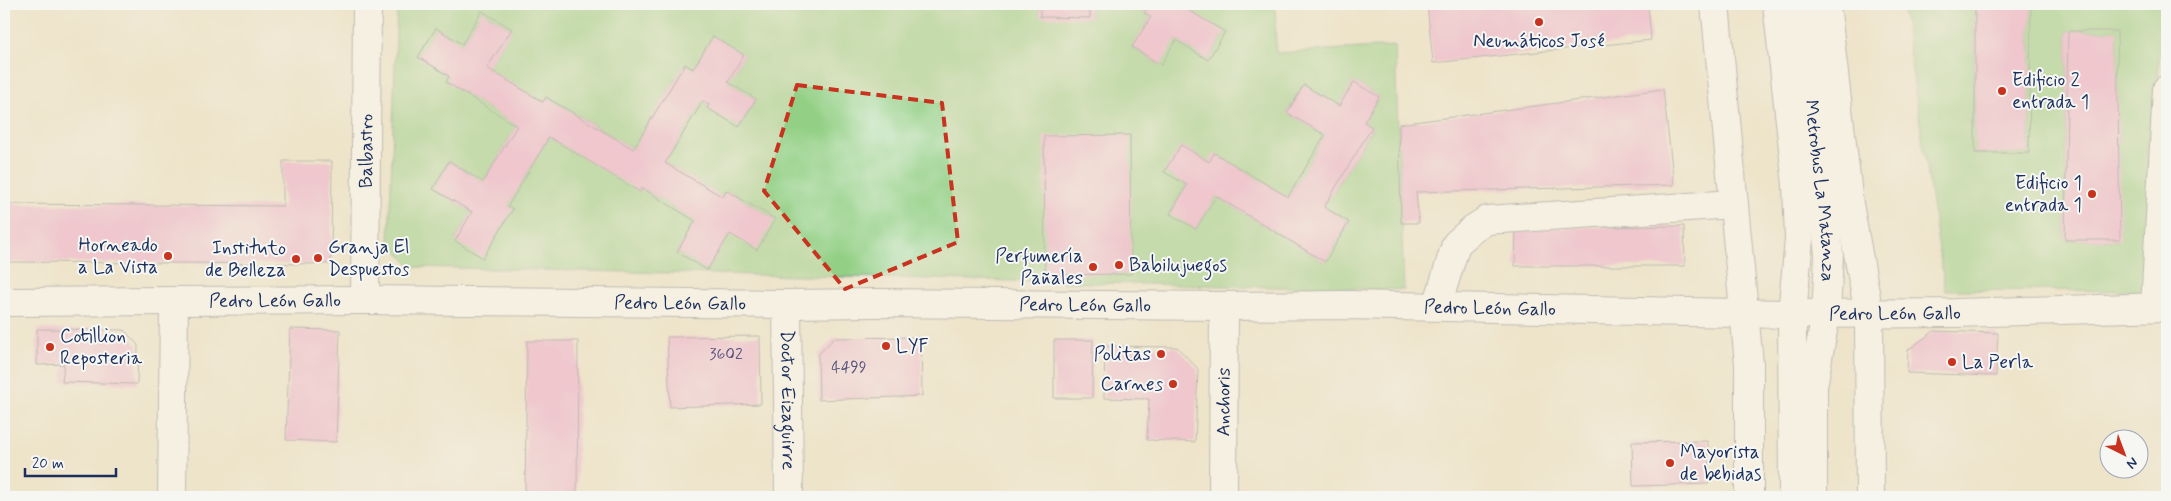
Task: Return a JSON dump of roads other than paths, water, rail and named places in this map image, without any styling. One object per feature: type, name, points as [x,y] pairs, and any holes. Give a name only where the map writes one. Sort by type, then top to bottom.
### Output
[{"type":"main road","name":"Balbastro","points":[[365,300],[367,4]]},
{"type":"main road","points":[[1715,4],[1749,364],[1749,497]]},
{"type":"main road","name":"Metrobus La Matanza","points":[[1777,4],[1797,184],[1799,240],[1792,314],[1793,497]]},
{"type":"main road","name":"Metrobus La Matanza","points":[[1800,4],[1829,254],[1826,314],[1813,386],[1813,497]]},
{"type":"main road","points":[[1826,4],[1849,204],[1869,314],[1870,497]]},
{"type":"main road","points":[[2161,307],[2167,89]]},
{"type":"main road","points":[[1436,306],[1456,244],[1487,220],[1734,204]]},
{"type":"main road","name":"Pedro León Gallo","points":[[4,302],[365,300],[787,304],[1346,305],[1792,314],[2161,307]]},
{"type":"main road","points":[[172,497],[174,302]]},
{"type":"main road","name":"Doctor Eizaguirre","points":[[787,304],[790,497]]},
{"type":"main road","name":"Anchoris","points":[[1223,497],[1224,306]]},
{"type":"place","name":"Neumáticos José","points":[[1539,22]]},
{"type":"place","name":"Edificio 2 entrada 1","points":[[2002,91]]},
{"type":"place","name":"Edificio 1 entrada 1","points":[[2092,194]]},
{"type":"place","name":"Horneado a La Vista","points":[[168,256]]},
{"type":"place","name":"Granja El Despuestos","points":[[318,258]]},
{"type":"place","name":"Instituto de Belleza","points":[[296,259]]},
{"type":"place","name":"Babilujuegos","points":[[1119,265]]},
{"type":"place","name":"Perfumería Pañales","points":[[1093,267]]},
{"type":"place","name":"LYF","points":[[886,346]]},
{"type":"place","name":"Cotillion Reposteria","points":[[50,347]]},
{"type":"place","name":"Politas","points":[[1161,354]]},
{"type":"place","name":"La Perla","points":[[1952,362]]},
{"type":"place","name":"Carnes","points":[[1173,384]]},
{"type":"place","name":"Mayorista de bebidas","points":[[1670,463]]}]
